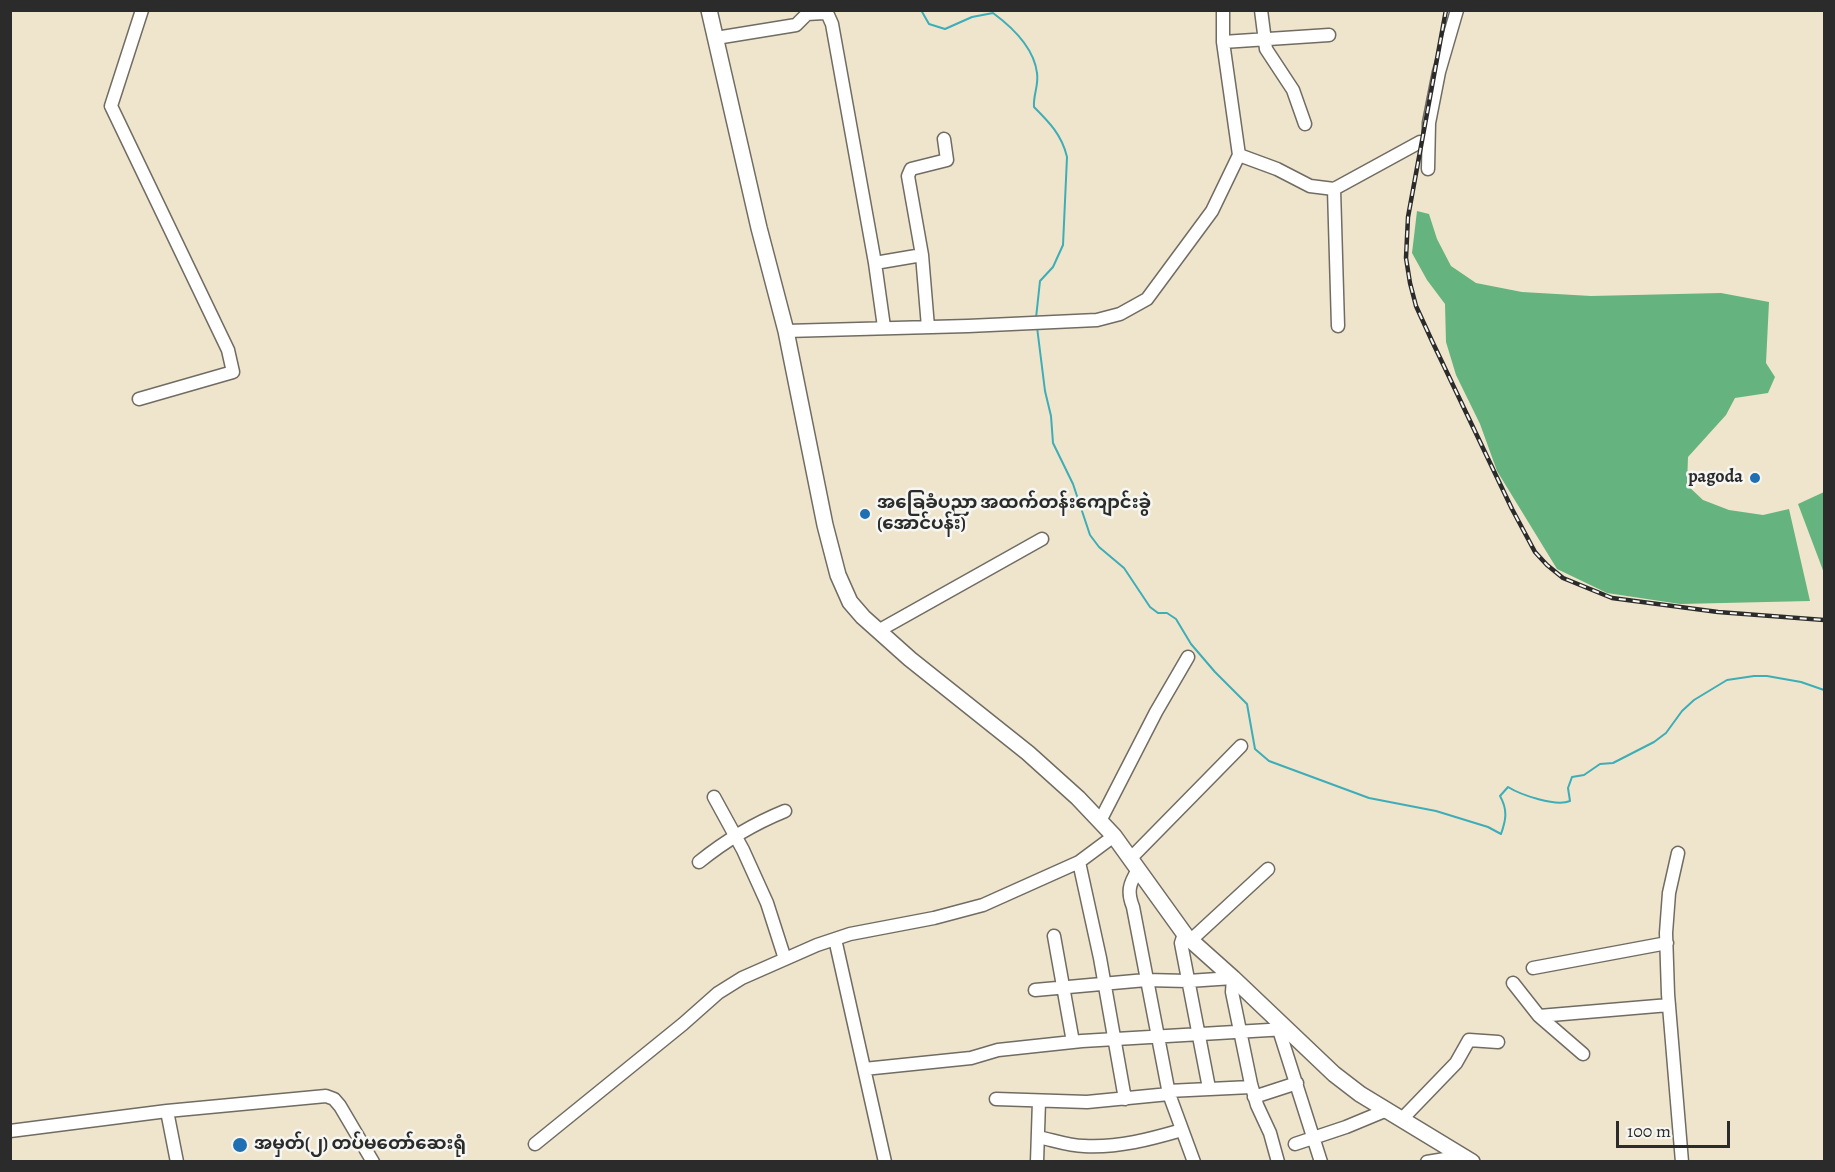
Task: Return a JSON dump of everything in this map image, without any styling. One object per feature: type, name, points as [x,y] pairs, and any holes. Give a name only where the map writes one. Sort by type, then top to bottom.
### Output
[{"type":"main road","points":[[710,10],[759,228],[786,331],[825,525],[838,575],[850,602],[863,617],[910,659],[1028,753],[1078,798],[1114,836],[1187,937],[1233,978],[1282,1029],[1360,1094],[1467,1159]]},
{"type":"street","points":[[139,399],[233,372],[228,350],[111,106],[142,10]]},
{"type":"street","points":[[786,331],[1097,320],[1120,314],[1147,299],[1212,211],[1239,155],[1223,42],[1223,10]]},
{"type":"street","points":[[1261,10],[1266,49],[1293,90],[1305,124]]},
{"type":"street","points":[[1428,169],[1429,123],[1439,72],[1457,10]]},
{"type":"street","points":[[716,38],[796,25],[807,12],[828,15],[832,24],[875,262],[884,327]]},
{"type":"street","points":[[1223,42],[1329,35]]},
{"type":"street","points":[[928,327],[922,255],[908,176],[911,169],[948,160],[944,139]]},
{"type":"street","points":[[1239,155],[1278,169],[1310,186],[1334,189],[1420,142]]},
{"type":"street","points":[[1334,189],[1338,326]]},
{"type":"street","points":[[875,262],[922,255]]},
{"type":"street","points":[[878,631],[1042,540]]},
{"type":"street","points":[[1100,821],[1156,712],[1188,657]]},
{"type":"street","points":[[1194,1161],[1168,1093],[1129,896],[1129,886],[1134,865],[1241,746]]},
{"type":"street","points":[[714,797],[736,836],[767,903],[785,959]]},
{"type":"street","points":[[699,862],[736,836],[785,811]]},
{"type":"street","points":[[535,1144],[718,993],[742,978],[850,934],[934,918],[983,905],[1079,862],[1114,836]]},
{"type":"street","points":[[1678,853],[1669,893],[1667,943],[1669,1005],[1682,1161]]},
{"type":"street","points":[[1079,862],[1116,1039],[1125,1099]]},
{"type":"street","points":[[1209,1088],[1181,943],[1268,870]]},
{"type":"street","points":[[1054,936],[1073,1042]]},
{"type":"street","points":[[835,939],[885,1161]]},
{"type":"street","points":[[1533,968],[1667,943]]},
{"type":"street","points":[[1035,990],[1146,980],[1188,981],[1233,978],[1232,992],[1239,1033],[1253,1092],[1270,1133],[1278,1161]]},
{"type":"street","points":[[1513,983],[1539,1016],[1583,1054]]},
{"type":"street","points":[[1539,1016],[1669,1005]]},
{"type":"street","points":[[864,1070],[971,1058],[998,1050],[1073,1042],[1282,1029],[1321,1161]]},
{"type":"street","points":[[1402,1119],[1456,1063],[1469,1040],[1498,1042]]},
{"type":"street","points":[[996,1099],[1087,1102],[1209,1088],[1253,1092],[1297,1083]]},
{"type":"street","points":[[10,1131],[167,1111],[326,1096],[334,1099],[373,1161]]},
{"type":"street","points":[[1037,1161],[1039,1101]]},
{"type":"street","points":[[1295,1144],[1387,1110]]},
{"type":"street","points":[[167,1111],[177,1161]]},
{"type":"street","points":[[1038,1137],[1082,1146],[1108,1147],[1182,1130]]},
{"type":"street","points":[[1427,1161],[1467,1159]]},
{"type":"green space","points":[[1417,211],[1429,214],[1437,239],[1451,266],[1476,283],[1522,292],[1591,296],[1721,293],[1769,302],[1766,363],[1775,377],[1768,393],[1735,398],[1726,415],[1688,457],[1687,485],[1703,500],[1729,510],[1763,515],[1789,509],[1810,601],[1680,604],[1607,593],[1557,569],[1497,471],[1480,424],[1456,375],[1446,342],[1445,304],[1427,280],[1412,253]]},
{"type":"green space","points":[[1824,492],[1824,573],[1798,504]]},
{"type":"waterway","points":[[921,10],[929,24],[945,29],[972,17],[993,13],[1021,39],[1032,55],[1037,77],[1034,107],[1058,135],[1067,157],[1063,245],[1053,267],[1040,281],[1036,318]]},
{"type":"waterway","points":[[1037,327],[1053,443],[1073,484],[1090,535],[1099,547],[1124,568],[1150,607],[1158,613],[1167,613],[1176,619],[1191,644],[1247,704],[1255,749],[1269,761],[1369,798],[1436,811],[1488,827],[1501,834],[1505,815],[1500,796],[1508,787],[1530,797],[1556,802],[1570,801],[1568,788],[1572,777],[1584,775],[1600,764],[1613,763],[1654,742],[1666,733],[1682,711],[1694,700],[1727,680],[1767,676],[1801,682],[1824,690]]},
{"type":"railway","points":[[1446,10],[1408,217],[1406,258],[1410,283],[1416,306],[1432,341],[1512,509],[1535,552],[1563,578],[1612,598],[1718,612],[1824,620]]},
{"type":"place","name":"pagoda","points":[[1755,478]]},
{"type":"place","name":"အခြေခံပညာ အထက်တန်းကျောင်းခွဲ (အောင်ပန်း)","points":[[865,514]]},
{"type":"place","name":"အမှတ်(၂) တပ်မတော်ဆေးရုံ","points":[[240,1145]]}]
